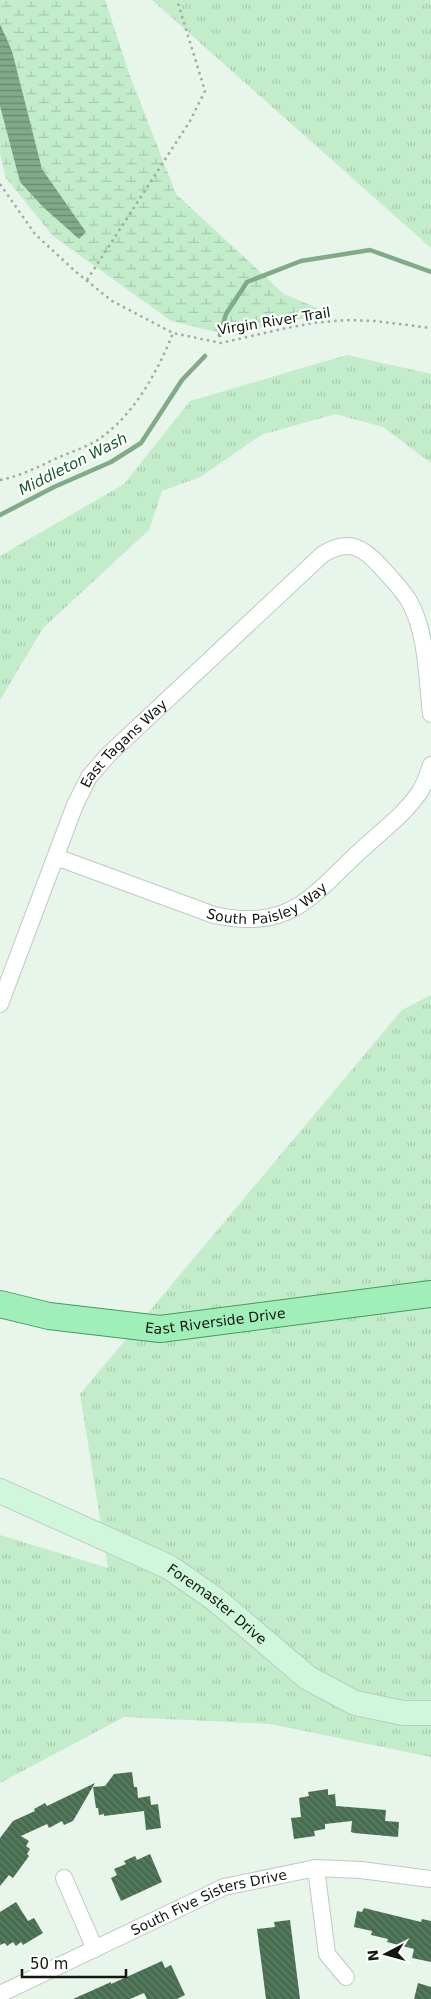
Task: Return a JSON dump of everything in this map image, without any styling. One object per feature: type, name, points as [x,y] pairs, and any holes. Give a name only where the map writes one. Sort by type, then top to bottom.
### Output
[{"type":"main road","name":"East Riverside Drive","points":[[0,1304],[49,1316],[160,1329],[431,1294]]},
{"type":"main road","name":"Foremaster Drive","points":[[0,1490],[169,1566],[215,1599],[308,1678],[355,1703],[403,1713],[431,1713]]},
{"type":"street","name":"East Tagans Way","points":[[0,1004],[82,789],[97,766],[323,554],[340,547],[359,548],[367,552],[409,601],[415,613],[422,640],[431,714]]},
{"type":"street","name":"South Paisley Way","points":[[56,857],[214,915],[230,919],[271,917],[284,913],[306,901],[402,812],[420,792],[431,765]]},
{"type":"street","name":"South Five Sisters Drive","points":[[0,1994],[224,1888],[316,1868],[362,1870],[431,1879]]},
{"type":"street","points":[[316,1868],[327,1954],[346,1977]]},
{"type":"street","points":[[64,1878],[95,1949]]},
{"type":"path","points":[[87,280],[190,121],[205,91],[177,0]]},
{"type":"path","name":"Virgin River Trail","points":[[0,184],[35,234],[87,280],[112,301],[173,333],[220,343],[289,327],[346,320],[375,321],[431,328]]},
{"type":"path","points":[[0,480],[18,476],[98,440],[123,419],[143,390],[173,333]]},
{"type":"green space","points":[[0,0],[105,0],[130,76],[176,194],[284,294],[329,313],[228,335],[171,321],[53,236],[6,178],[0,153],[0,106],[20,182],[43,207],[79,239],[86,232],[42,169],[12,51],[0,24]]},
{"type":"green space","points":[[152,0],[431,0],[431,248]]},
{"type":"green space","points":[[347,355],[431,374],[431,463],[383,427],[335,414],[261,435],[200,477],[162,491],[149,530],[43,628],[0,700],[0,556],[124,484],[190,401]]},
{"type":"green space","points":[[431,995],[431,1757],[270,1724],[124,1717],[0,1783],[0,1535],[108,1568],[80,1394],[402,1010]]},
{"type":"shaded area","points":[[0,24],[12,51],[42,169],[86,232],[79,239],[43,207],[20,182],[0,106]]},
{"type":"building","points":[[132,1772],[138,1798],[150,1796],[151,1805],[158,1804],[161,1828],[146,1830],[144,1811],[99,1815],[93,1787],[105,1786],[114,1774]]},
{"type":"building","points":[[95,1783],[73,1821],[64,1825],[62,1821],[49,1828],[47,1824],[21,1836],[29,1841],[26,1846],[30,1849],[27,1854],[29,1856],[13,1878],[9,1875],[0,1886],[0,1838],[13,1821],[35,1811],[34,1809],[45,1803],[47,1806]]},
{"type":"building","points":[[328,1789],[328,1795],[335,1794],[336,1806],[386,1810],[385,1821],[399,1822],[398,1837],[351,1832],[352,1821],[325,1824],[325,1829],[314,1831],[315,1836],[294,1839],[291,1818],[301,1817],[299,1798],[309,1796],[308,1792]]},
{"type":"building","points":[[150,1854],[162,1882],[121,1901],[111,1878],[117,1875],[114,1869],[126,1864],[124,1861],[135,1856],[137,1860]]},
{"type":"building","points":[[16,1902],[28,1921],[34,1918],[43,1933],[23,1945],[21,1942],[16,1946],[13,1942],[7,1946],[5,1943],[0,1945],[0,1912]]},
{"type":"building","points":[[364,1908],[421,1922],[422,1919],[431,1921],[431,1962],[412,1958],[414,1949],[387,1942],[388,1939],[371,1935],[372,1931],[354,1927],[357,1911],[362,1912]]},
{"type":"building","points":[[290,1920],[300,1999],[266,1999],[257,1929],[275,1927],[274,1922]]},
{"type":"building","points":[[162,1961],[165,1968],[171,1965],[185,1995],[177,1999],[147,1999],[144,1993],[130,1999],[73,1999],[111,1982],[111,1984]]},
{"type":"building","points":[[418,1983],[431,1987],[431,1999],[414,1999]]},
{"type":"waterway","name":"Middleton Wash","points":[[220,335],[226,314],[247,282],[301,261],[370,250],[431,272]]},
{"type":"waterway","name":"Middleton Wash","points":[[0,515],[54,487],[111,462],[141,443],[182,380],[205,356]]}]
